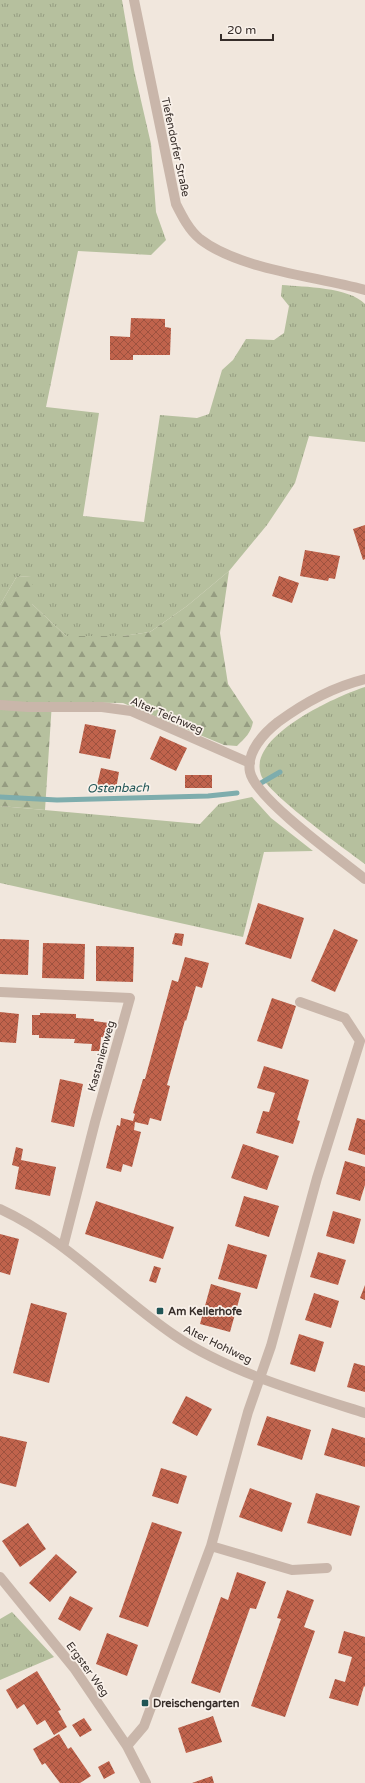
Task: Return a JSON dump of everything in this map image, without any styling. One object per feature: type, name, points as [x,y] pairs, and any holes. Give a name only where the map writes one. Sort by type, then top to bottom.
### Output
[{"type":"street","name":"Tiefendorfer Straße","points":[[134,0],[176,204],[186,223],[200,238],[223,252],[249,262],[365,290]]},
{"type":"street","points":[[365,679],[323,693],[292,712],[261,738],[254,749],[250,763],[250,774],[254,782],[274,805],[365,879]]},
{"type":"street","name":"Alter Teichweg","points":[[0,705],[28,707],[102,707],[131,711],[250,763]]},
{"type":"street","name":"Kastanienweg","points":[[0,992],[130,998],[95,1122],[63,1246]]},
{"type":"street","points":[[127,1746],[144,1726],[211,1546],[248,1412],[260,1377],[317,1178],[360,1041],[345,1018],[300,1002]]},
{"type":"street","name":"Alter Hohlweg","points":[[0,1209],[16,1216],[63,1246],[175,1336],[228,1364],[260,1377],[365,1413]]},
{"type":"street","points":[[211,1546],[292,1570],[327,1568]]},
{"type":"street","name":"Ergster Weg","points":[[0,1577],[74,1668],[127,1746],[146,1783]]},
{"type":"green space","points":[[0,0],[122,0],[134,70],[151,144],[156,212],[166,240],[151,255],[78,251],[46,407],[99,413],[83,516],[144,522],[160,415],[197,418],[209,414],[222,370],[233,360],[246,339],[274,340],[284,333],[289,306],[281,296],[282,285],[314,287],[338,291],[358,298],[365,304],[365,442],[309,436],[295,483],[267,525],[229,571],[187,606],[150,632],[123,636],[66,636],[32,604],[31,577],[17,576],[0,605]]},
{"type":"green space","points":[[229,571],[220,633],[228,684],[253,722],[249,732],[243,740],[237,746],[224,745],[123,703],[52,702],[45,810],[0,806],[0,605],[17,576],[32,577],[32,604],[66,636],[123,636],[150,632],[187,606]]},
{"type":"green space","points":[[365,687],[365,864],[308,821],[277,795],[261,775],[260,760],[267,746],[280,732],[297,720],[335,699]]},
{"type":"green space","points":[[252,797],[271,818],[313,851],[264,852],[243,937],[0,883],[0,806],[200,824],[219,804]]},
{"type":"green space","points":[[12,1612],[54,1657],[0,1680],[0,1619]]},
{"type":"building","points":[[131,318],[165,319],[165,327],[171,328],[170,355],[133,355],[133,360],[110,360],[110,336],[130,337]]},
{"type":"building","points":[[365,525],[365,559],[363,560],[353,529]]},
{"type":"building","points":[[305,550],[340,556],[335,579],[329,578],[328,581],[300,576]]},
{"type":"building","points":[[279,576],[299,583],[292,603],[272,596]]},
{"type":"building","points":[[85,724],[116,730],[110,759],[79,753]]},
{"type":"building","points":[[160,736],[187,748],[176,771],[150,759]]},
{"type":"building","points":[[101,768],[119,772],[116,789],[97,785]]},
{"type":"building","points":[[185,775],[212,775],[212,788],[185,788]]},
{"type":"building","points":[[258,903],[304,918],[291,959],[245,944]]},
{"type":"building","points":[[334,929],[358,940],[335,992],[311,981]]},
{"type":"building","points":[[175,933],[184,934],[182,946],[172,944]]},
{"type":"building","points":[[0,939],[29,940],[28,975],[0,974]]},
{"type":"building","points":[[43,943],[85,944],[84,979],[42,978]]},
{"type":"building","points":[[96,946],[134,947],[133,982],[96,981]]},
{"type":"building","points":[[185,957],[209,963],[202,988],[196,986],[186,1021],[185,1020],[167,1085],[170,1086],[161,1121],[150,1118],[148,1125],[135,1122],[134,1130],[141,1132],[132,1167],[123,1164],[121,1172],[106,1168],[117,1125],[120,1126],[121,1118],[133,1121],[135,1114],[133,1113],[143,1079],[145,1079],[172,980],[178,982]]},
{"type":"building","points":[[272,998],[296,1006],[282,1049],[257,1041]]},
{"type":"building","points":[[0,1012],[19,1014],[16,1043],[0,1042]]},
{"type":"building","points":[[40,1013],[76,1014],[76,1018],[94,1019],[94,1021],[109,1023],[109,1038],[101,1037],[100,1051],[91,1051],[92,1044],[74,1043],[75,1039],[39,1038],[39,1035],[32,1035],[32,1015],[40,1015]]},
{"type":"building","points":[[264,1066],[309,1080],[297,1120],[300,1121],[293,1144],[256,1133],[263,1111],[269,1112],[275,1093],[257,1088]]},
{"type":"building","points":[[60,1079],[83,1084],[74,1127],[51,1122]]},
{"type":"building","points":[[357,1118],[365,1120],[365,1155],[348,1150]]},
{"type":"building","points":[[243,1144],[279,1156],[267,1190],[231,1178]]},
{"type":"building","points":[[16,1147],[23,1149],[21,1160],[56,1167],[50,1196],[15,1189],[19,1167],[12,1165]]},
{"type":"building","points":[[345,1161],[365,1167],[365,1185],[360,1201],[336,1194]]},
{"type":"building","points":[[244,1196],[279,1206],[269,1237],[235,1226]]},
{"type":"building","points":[[96,1201],[174,1227],[163,1259],[85,1234]]},
{"type":"building","points":[[333,1211],[361,1219],[354,1244],[326,1236]]},
{"type":"building","points":[[0,1234],[19,1239],[10,1275],[0,1272]]},
{"type":"building","points":[[228,1244],[267,1255],[257,1289],[218,1279]]},
{"type":"building","points":[[318,1252],[346,1260],[338,1285],[310,1277]]},
{"type":"building","points":[[154,1266],[161,1268],[156,1283],[149,1281]]},
{"type":"building","points":[[211,1284],[241,1293],[230,1332],[200,1324]]},
{"type":"building","points":[[365,1285],[365,1300],[360,1298]]},
{"type":"building","points":[[314,1293],[339,1301],[331,1328],[305,1320]]},
{"type":"building","points":[[31,1303],[67,1313],[49,1383],[13,1373]]},
{"type":"building","points":[[299,1334],[324,1342],[315,1372],[290,1364]]},
{"type":"building","points":[[354,1363],[365,1366],[365,1392],[347,1387]]},
{"type":"building","points":[[186,1396],[212,1409],[197,1436],[172,1423]]},
{"type":"building","points":[[267,1416],[311,1430],[302,1460],[257,1445]]},
{"type":"building","points":[[332,1428],[365,1438],[365,1467],[324,1455]]},
{"type":"building","points":[[0,1436],[27,1442],[16,1487],[0,1483]]},
{"type":"building","points":[[161,1468],[187,1476],[178,1504],[152,1496]]},
{"type":"building","points":[[250,1488],[292,1503],[282,1532],[239,1517]]},
{"type":"building","points":[[316,1493],[360,1506],[351,1536],[307,1523]]},
{"type":"building","points":[[152,1522],[182,1532],[148,1627],[119,1617]]},
{"type":"building","points":[[28,1523],[46,1549],[20,1567],[2,1541]]},
{"type":"building","points":[[56,1554],[77,1572],[50,1602],[29,1583]]},
{"type":"building","points":[[237,1572],[266,1582],[256,1609],[250,1608],[220,1693],[191,1683],[221,1597],[228,1600]]},
{"type":"building","points":[[287,1590],[314,1600],[304,1627],[315,1631],[285,1717],[251,1706],[281,1619],[277,1618]]},
{"type":"building","points":[[70,1596],[93,1608],[80,1631],[58,1619]]},
{"type":"building","points":[[344,1631],[365,1637],[365,1687],[364,1686],[358,1706],[329,1698],[335,1679],[345,1682],[352,1657],[338,1653]]},
{"type":"building","points":[[107,1633],[138,1645],[127,1676],[96,1664]]},
{"type":"building","points":[[37,1671],[61,1710],[58,1711],[67,1727],[54,1735],[45,1720],[37,1725],[24,1704],[17,1709],[6,1690]]},
{"type":"building","points":[[213,1716],[222,1742],[186,1753],[178,1728]]},
{"type":"building","points":[[84,1718],[92,1730],[80,1737],[72,1725]]},
{"type":"building","points":[[59,1734],[68,1749],[71,1747],[91,1776],[80,1783],[60,1783],[45,1763],[42,1765],[33,1749]]},
{"type":"building","points":[[109,1761],[115,1773],[104,1779],[98,1767]]},
{"type":"building","points":[[212,1776],[214,1783],[192,1783]]},
{"type":"waterway","name":"Ostenbach","points":[[261,783],[280,772]]},
{"type":"waterway","name":"Ostenbach","points":[[0,797],[57,800],[208,796],[237,793]]},
{"type":"place","name":"Am Kellerhofe","points":[[160,1311]]},
{"type":"place","name":"Dreischengarten","points":[[145,1703]]}]
